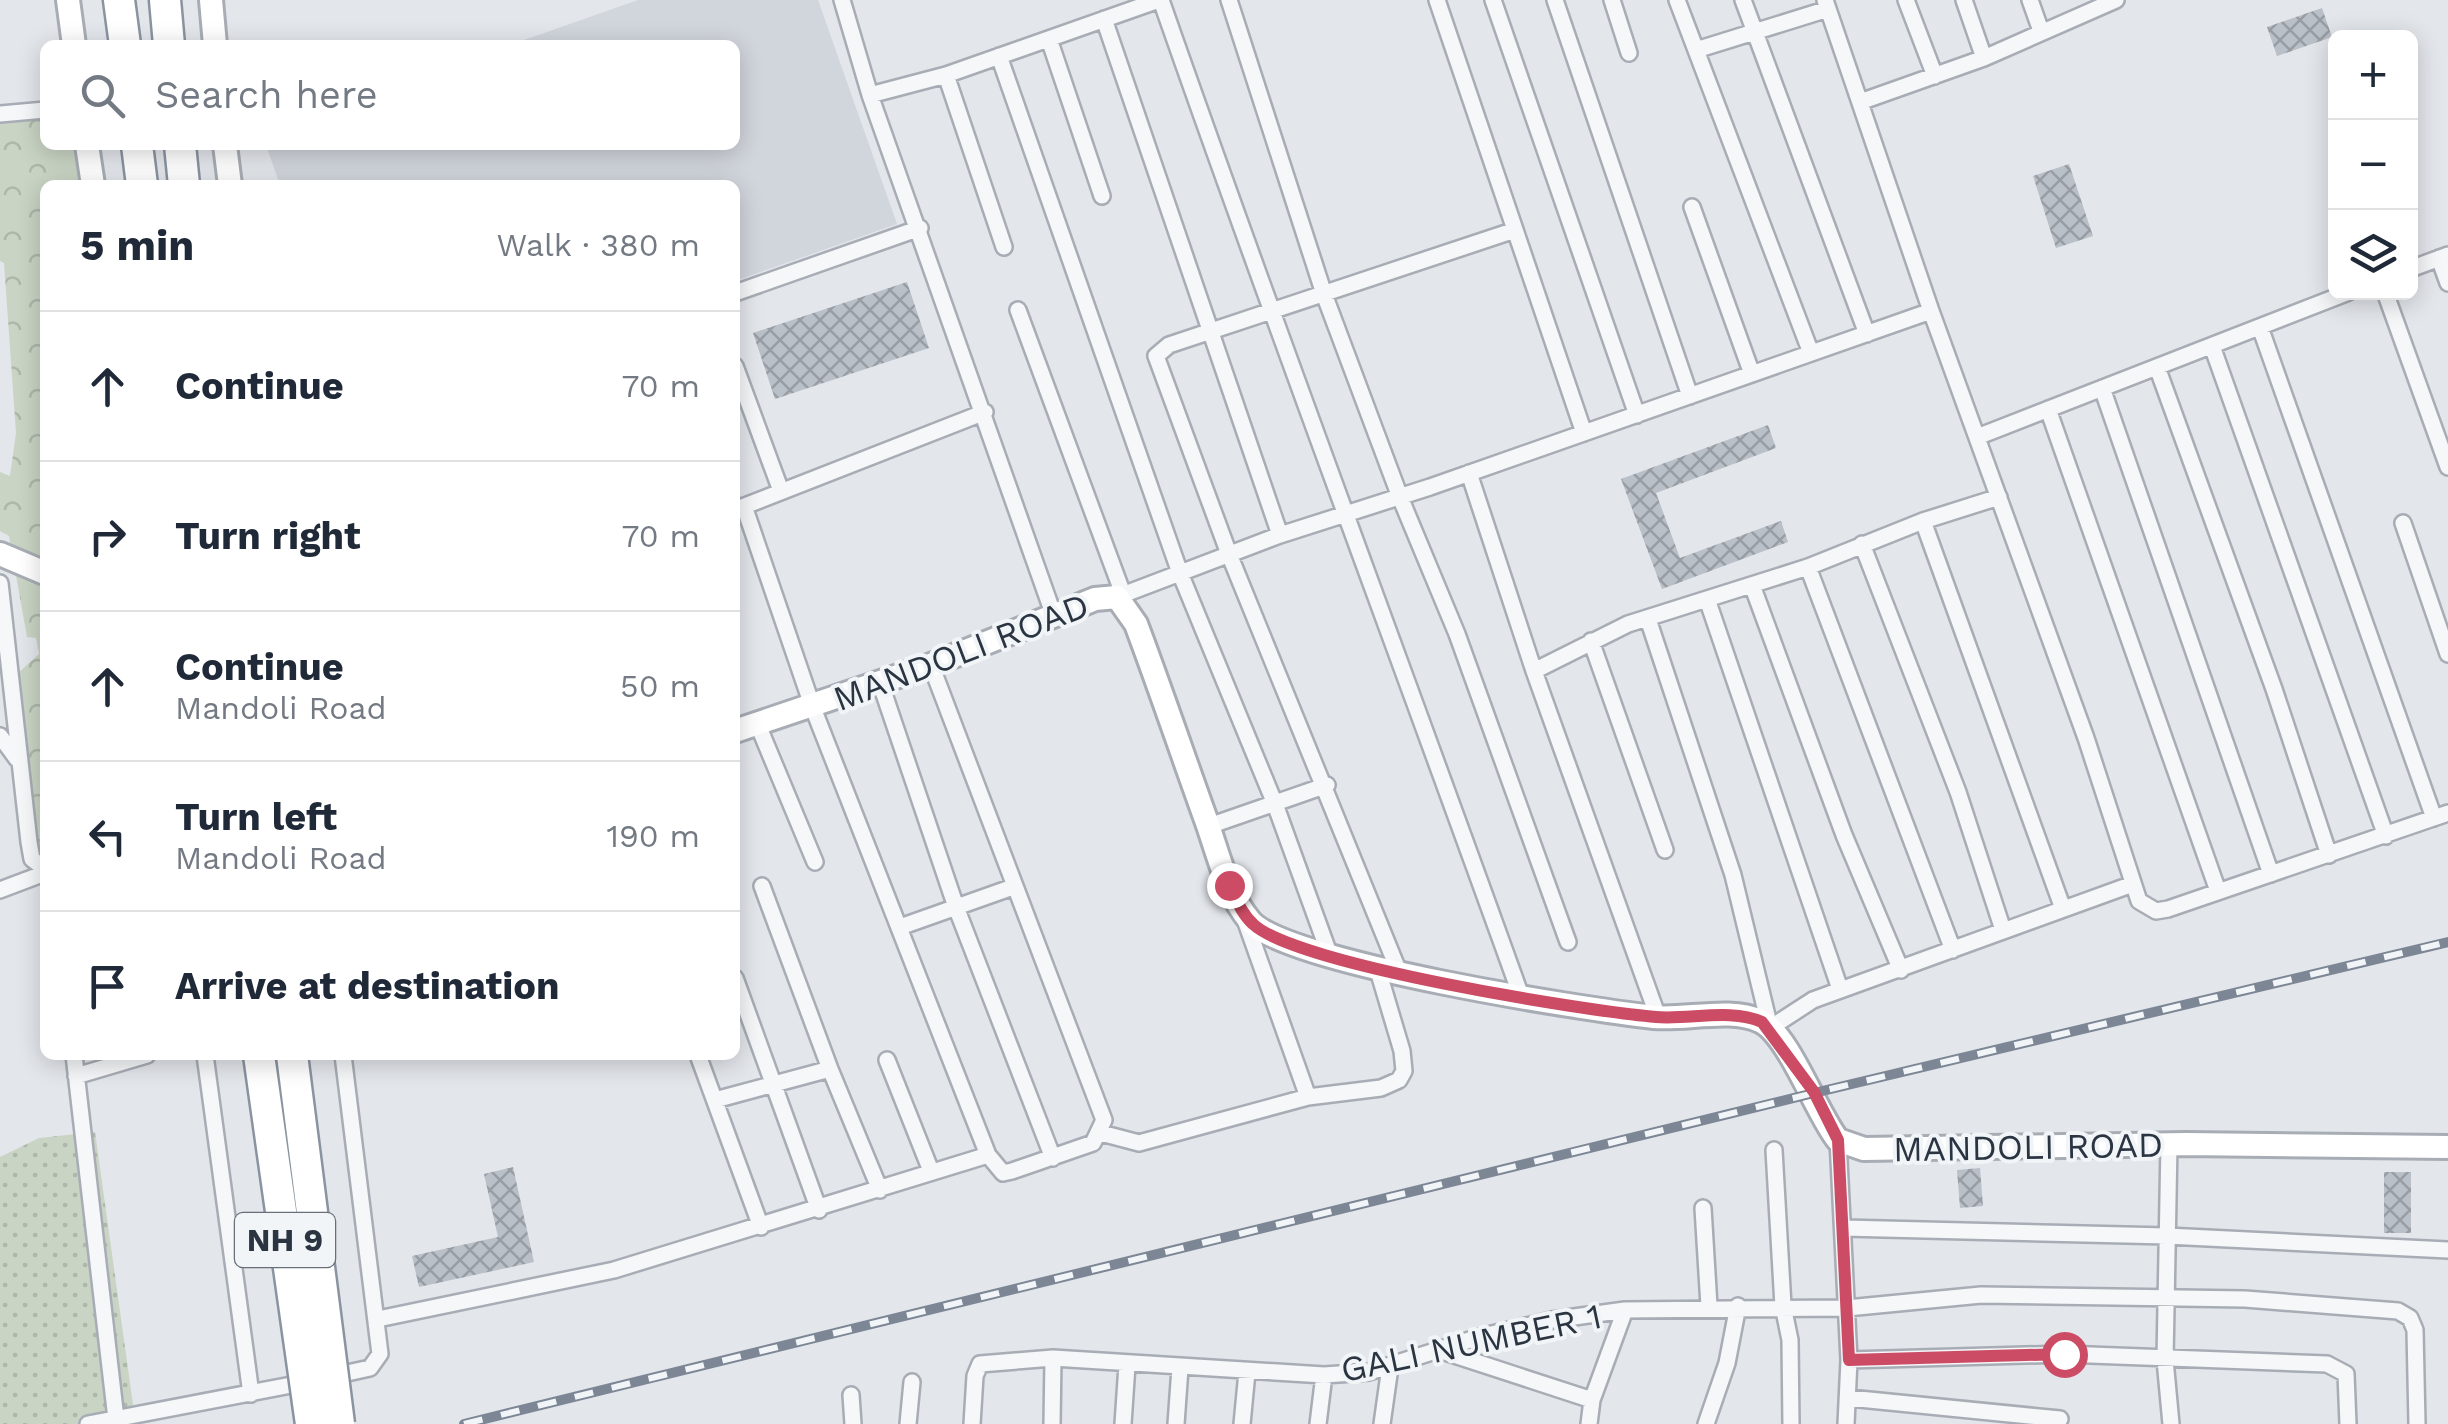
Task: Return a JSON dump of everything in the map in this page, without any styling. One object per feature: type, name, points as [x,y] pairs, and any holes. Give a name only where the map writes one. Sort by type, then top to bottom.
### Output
[{"type":"highway","points":[[119,0],[124,40]]},
{"type":"highway","points":[[165,0],[169,40]]},
{"type":"highway","points":[[138,150],[141,180]]},
{"type":"highway","points":[[180,150],[184,180]]},
{"type":"highway","name":"NH 9","points":[[260,1060],[312,1424]]},
{"type":"highway","name":"NH 9","points":[[293,1060],[338,1424]]},
{"type":"street","points":[[68,0],[73,40]]},
{"type":"street","points":[[211,0],[215,40]]},
{"type":"street","points":[[842,0],[870,95],[1054,616]]},
{"type":"street","points":[[870,95],[946,75],[1160,0],[1270,313],[1348,512],[1521,996]]},
{"type":"street","points":[[1229,0],[1324,294],[1400,497],[1457,634],[1568,942]]},
{"type":"street","points":[[1437,0],[1584,433]]},
{"type":"street","points":[[1492,0],[1637,414]]},
{"type":"street","points":[[1555,0],[1690,396]]},
{"type":"street","points":[[1612,0],[1629,53]]},
{"type":"street","points":[[1677,0],[1811,354]]},
{"type":"street","points":[[1742,0],[1868,334]]},
{"type":"street","points":[[1906,0],[1935,76]]},
{"type":"street","points":[[1964,0],[1984,58]]},
{"type":"street","points":[[2030,0],[2040,31]]},
{"type":"street","points":[[1860,102],[1984,58],[2090,5],[2116,0]]},
{"type":"street","points":[[1696,50],[1826,5],[1931,312],[2086,738],[2130,884],[2139,901],[2156,911],[2441,816],[2260,327]]},
{"type":"street","points":[[1104,19],[1280,535]]},
{"type":"street","points":[[1049,39],[1102,196]]},
{"type":"street","points":[[1000,56],[1180,573],[1275,804],[1330,956]]},
{"type":"street","points":[[946,75],[1004,247]]},
{"type":"street","points":[[0,114],[40,110]]},
{"type":"street","points":[[88,150],[92,180]]},
{"type":"street","points":[[226,150],[229,180]]},
{"type":"street","points":[[1692,207],[1752,374]]},
{"type":"street","points":[[740,291],[920,228]]},
{"type":"street","points":[[1101,1133],[1139,1144],[1308,1097],[1381,1088],[1398,1080],[1404,1071],[1388,969],[1327,785],[1229,554],[1156,356],[1169,346],[1515,230]]},
{"type":"street","points":[[2418,266],[2444,257],[2448,283]]},
{"type":"street","points":[[1977,437],[2329,300]]},
{"type":"street","points":[[2388,300],[2448,467]]},
{"type":"street","points":[[1018,310],[1120,595],[1280,535],[1931,312]]},
{"type":"street","points":[[2212,346],[2386,836]]},
{"type":"street","points":[[2157,367],[2274,689],[2328,855]]},
{"type":"street","points":[[2102,388],[2271,874]]},
{"type":"street","points":[[741,403],[781,491]]},
{"type":"street","points":[[2048,409],[2218,892]]},
{"type":"street","points":[[740,508],[985,412]]},
{"type":"street","points":[[1469,473],[1534,670],[1658,1018]]},
{"type":"street","points":[[1534,670],[1591,641],[1648,619],[1808,567],[1923,521],[1999,498]]},
{"type":"street","points":[[740,511],[988,1155],[1003,1173],[1093,1144],[1104,1120],[932,665]]},
{"type":"street","points":[[1923,521],[2062,906]]},
{"type":"street","points":[[2403,523],[2448,654]]},
{"type":"street","points":[[1862,544],[1958,792],[2003,930]]},
{"type":"street","points":[[0,554],[40,571]]},
{"type":"street","points":[[1808,567],[1953,950]]},
{"type":"street","points":[[0,584],[3,640],[32,859],[40,866]]},
{"type":"street","points":[[1752,585],[1844,835],[1901,970]]},
{"type":"street","name":"MANDOLI ROAD","points":[[746,728],[932,665],[1095,599],[1120,595],[1136,624],[1242,910]]},
{"type":"street","points":[[1707,599],[1840,989]]},
{"type":"street","points":[[1648,619],[1733,874],[1774,1033],[1814,1092],[1838,1140],[1849,1360],[1846,1424]]},
{"type":"street","points":[[1591,641],[1665,850]]},
{"type":"street","points":[[880,682],[956,907],[1053,1158]]},
{"type":"street","points":[[746,728],[815,862]]},
{"type":"street","points":[[0,736],[20,762]]},
{"type":"street","points":[[1209,826],[1327,785]]},
{"type":"street","points":[[0,890],[40,873]]},
{"type":"street","points":[[1774,1033],[1813,1000],[2130,884]]},
{"type":"street","points":[[762,886],[830,1070],[880,1190]]},
{"type":"street","points":[[900,927],[1014,888]]},
{"type":"street","points":[[1242,910],[1254,926],[1330,956],[1521,996],[1658,1018],[1755,1018],[1774,1033]]},
{"type":"street","points":[[1242,910],[1308,1097]]},
{"type":"street","points":[[740,992],[819,1210]]},
{"type":"street","points":[[74,1060],[116,1419]]},
{"type":"street","points":[[76,1076],[130,1060]]},
{"type":"street","points":[[207,1060],[251,1394]]},
{"type":"street","points":[[88,1424],[370,1368],[380,1354],[344,1060]]},
{"type":"street","points":[[700,1060],[761,1227]]},
{"type":"street","points":[[887,1060],[931,1171]]},
{"type":"street","points":[[715,1100],[830,1070]]},
{"type":"street","name":"MANDOLI ROAD","points":[[1838,1140],[1886,1151],[2169,1144],[2448,1147]]},
{"type":"street","points":[[2169,1144],[2166,1360],[2171,1424]]},
{"type":"street","points":[[1774,1150],[1783,1306],[1790,1340],[1792,1424]]},
{"type":"street","points":[[378,1319],[614,1270],[988,1155]]},
{"type":"street","points":[[1704,1208],[1708,1306]]},
{"type":"street","points":[[1844,1228],[2167,1236],[2448,1250]]},
{"type":"street","name":"GALI NUMBER 1","points":[[1318,1424],[1324,1375],[1390,1367],[1479,1337],[1552,1320],[1625,1310],[1708,1306],[1847,1308],[1981,1295],[2245,1300],[2398,1311],[2410,1318],[2415,1330],[2417,1424]]},
{"type":"street","points":[[1706,1424],[1727,1363],[1738,1306]]},
{"type":"street","points":[[1589,1424],[1592,1400],[1625,1310]]},
{"type":"street","points":[[1442,1352],[1592,1400]]},
{"type":"street","points":[[1849,1360],[2064,1354],[2338,1368],[2346,1374],[2348,1424]]},
{"type":"street","points":[[1052,1424],[1053,1358]]},
{"type":"street","points":[[972,1424],[980,1364],[1053,1358],[1324,1375]]},
{"type":"street","points":[[1123,1424],[1127,1365]]},
{"type":"street","points":[[1382,1424],[1390,1367]]},
{"type":"street","points":[[1176,1424],[1180,1368]]},
{"type":"street","points":[[1242,1424],[1247,1372]]},
{"type":"street","points":[[908,1424],[912,1382]]},
{"type":"street","points":[[852,1395],[853,1424]]},
{"type":"street","points":[[1849,1398],[2060,1419]]},
{"type":"shaded area","points":[[638,0],[818,0],[897,224],[740,279],[740,180],[278,180],[268,150],[740,150],[740,40],[524,40]]},
{"type":"green space","points":[[40,118],[40,150],[76,150],[78,180],[40,180],[40,857],[36,853],[17,674],[39,654],[36,638],[27,637],[9,536],[0,531],[0,472],[10,476],[16,433],[4,263],[0,261],[0,122]]},
{"type":"green space","points":[[95,1132],[135,1419],[110,1424],[0,1424],[0,1157],[39,1138]]},
{"type":"building","points":[[2322,8],[2330,30],[2328,38],[2277,56],[2267,27]]},
{"type":"building","points":[[2069,164],[2093,236],[2056,248],[2033,176]]},
{"type":"building","points":[[907,282],[929,348],[775,399],[753,333]]},
{"type":"building","points":[[1768,425],[1776,448],[1656,493],[1680,558],[1781,521],[1788,542],[1662,589],[1621,479]]},
{"type":"building","points":[[513,1167],[534,1262],[419,1287],[412,1256],[498,1237],[484,1174]]},
{"type":"building","points":[[1980,1168],[1983,1206],[1960,1208],[1957,1170]]},
{"type":"building","points":[[2384,1172],[2411,1172],[2411,1233],[2384,1233]]},
{"type":"railway","points":[[464,1424],[2448,942]]},
{"type":"route","points":[[1229,885],[1254,926],[1281,940],[1347,962],[1551,1002],[1658,1018],[1755,1018],[1770,1028],[1814,1092],[1828,1128],[1838,1140],[1849,1360],[2064,1354]]}]
